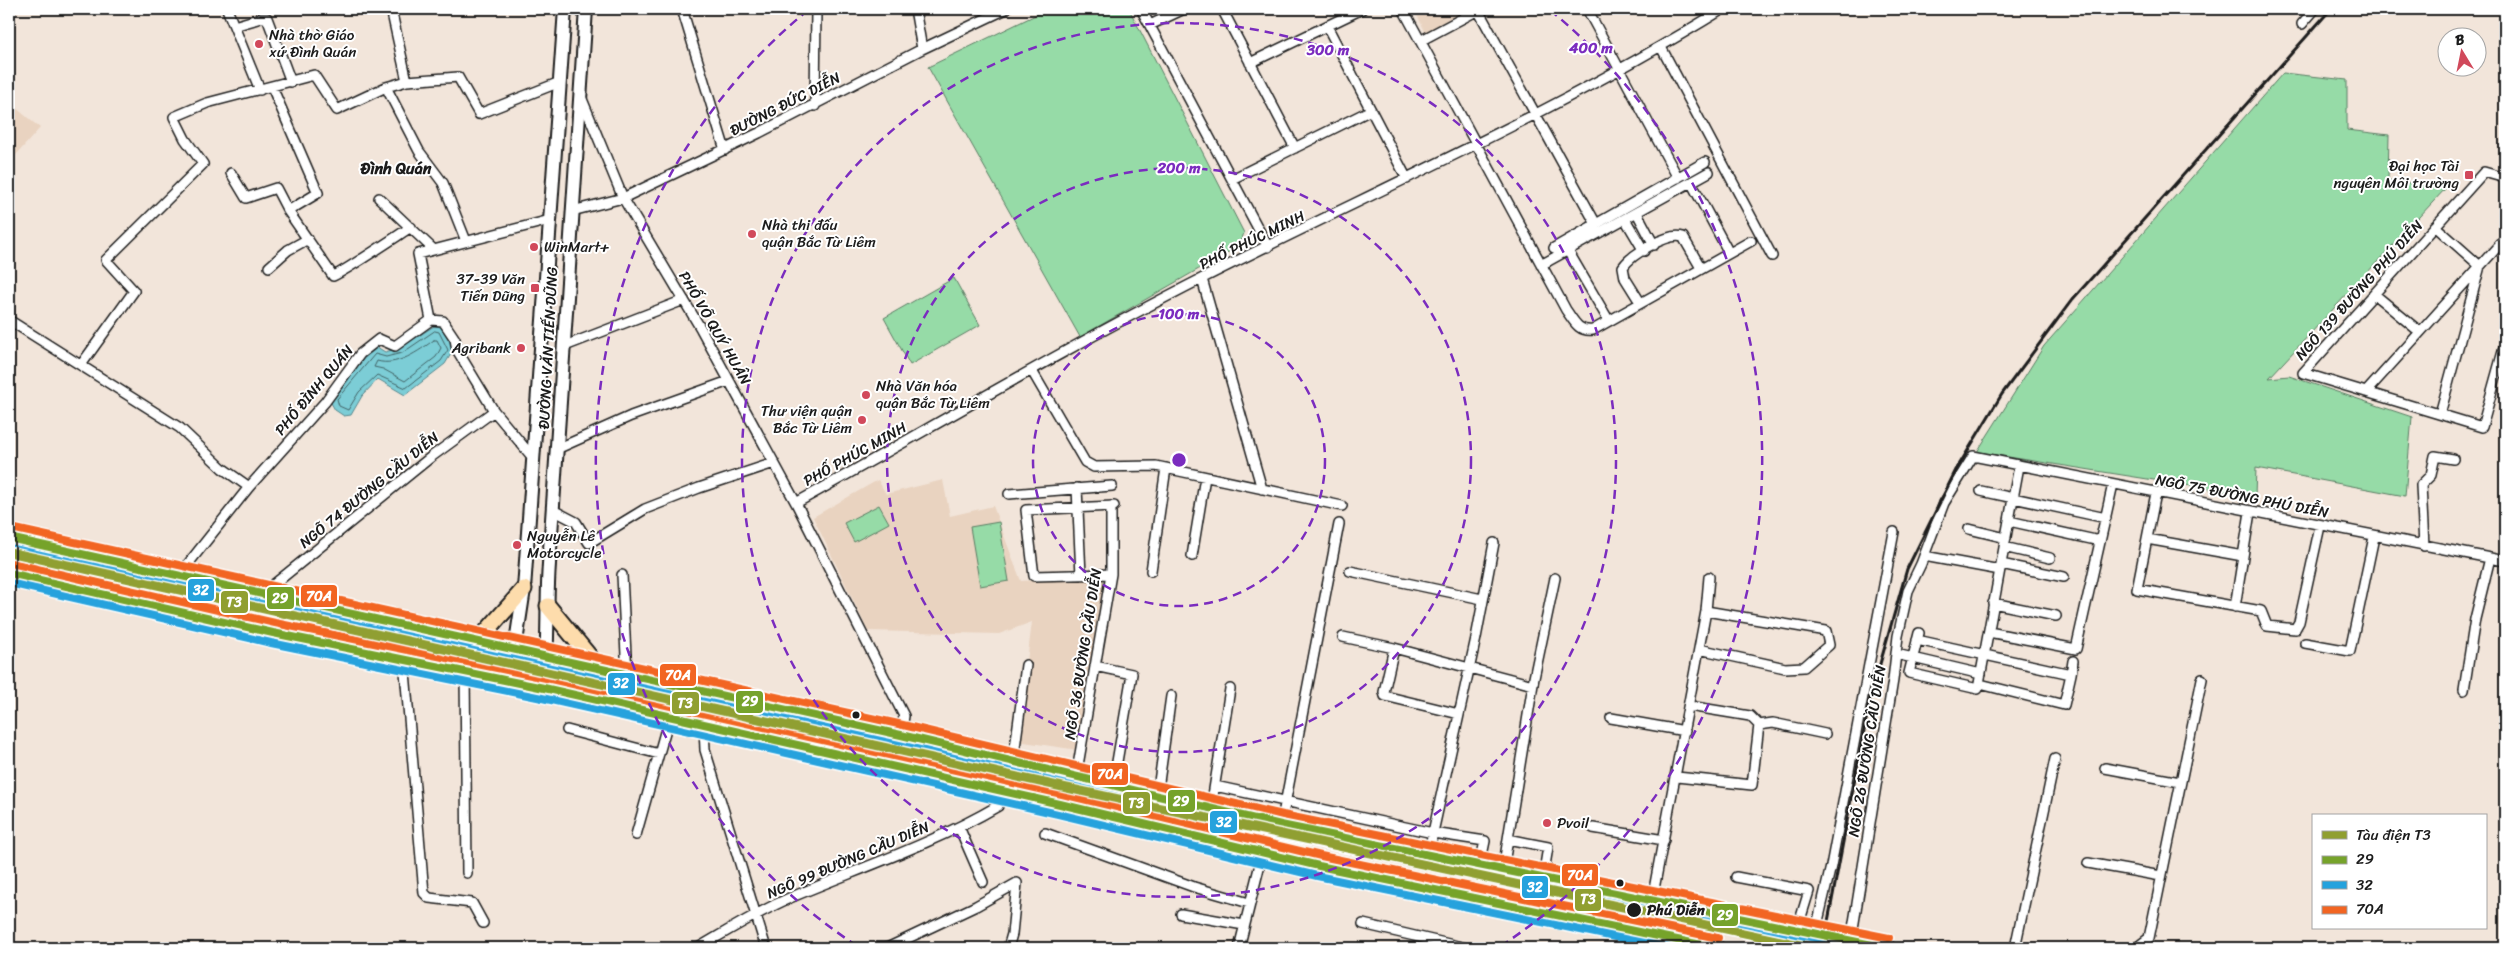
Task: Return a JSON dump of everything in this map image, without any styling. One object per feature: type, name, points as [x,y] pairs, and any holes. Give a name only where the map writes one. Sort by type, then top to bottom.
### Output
[{"type":"highway","points":[[9,538],[900,735],[1281,825],[1798,930],[1814,941],[1832,943],[1851,941],[1887,948]]},
{"type":"highway","points":[[9,572],[273,633],[544,688],[668,718],[1120,818],[1263,852],[1716,948]]},
{"type":"highway","points":[[478,641],[524,589]]},
{"type":"highway","points":[[548,606],[599,668]]},
{"type":"highway","points":[[1120,787],[1120,818]]},
{"type":"main road","name":"ĐƯỜNG VĂN TIẾN DŨNG","points":[[510,682],[524,589],[565,9]]},
{"type":"main road","name":"ĐƯỜNG VĂN TIẾN DŨNG","points":[[544,688],[548,656],[548,606],[586,9]]},
{"type":"street","points":[[227,9],[260,90]]},
{"type":"street","points":[[391,9],[407,81]]},
{"type":"street","points":[[682,9],[725,150]]},
{"type":"street","points":[[815,106],[816,9]]},
{"type":"street","points":[[915,9],[922,49]]},
{"type":"street","name":"ĐƯỜNG ĐỨC DIỄN","points":[[572,210],[623,198],[815,106],[995,11],[1006,9]]},
{"type":"street","points":[[1141,9],[1268,247]]},
{"type":"street","points":[[1150,25],[1184,9]]},
{"type":"street","points":[[1222,9],[1295,148]]},
{"type":"street","points":[[1250,62],[1362,9]]},
{"type":"street","points":[[1403,9],[1475,145],[1566,310],[1578,328],[1585,331],[1593,330],[1751,241]]},
{"type":"street","points":[[1420,40],[1479,9],[1534,114],[1596,224]]},
{"type":"street","points":[[1587,9],[1678,178]]},
{"type":"street","name":"PHỐ PHÚC MINH","points":[[796,503],[1032,371],[1202,279],[1475,145],[1661,47],[1723,9]]},
{"type":"street","points":[[2302,24],[2315,9]]},
{"type":"street","points":[[234,26],[267,18],[290,82]]},
{"type":"street","points":[[1327,26],[1407,179]]},
{"type":"street","points":[[1661,47],[1772,256]]},
{"type":"street","points":[[81,365],[134,292],[106,260],[203,164],[188,143],[174,117],[207,102],[316,76],[337,110],[386,87],[407,81],[458,77],[479,114],[560,82]]},
{"type":"street","points":[[272,87],[318,193],[288,211]]},
{"type":"street","points":[[386,87],[419,151],[443,183],[466,241]]},
{"type":"street","name":"PHỐ VÕ QUÝ HUÂN","points":[[580,94],[623,198],[684,300],[796,503],[904,716],[900,735]]},
{"type":"street","points":[[1232,179],[1371,110]]},
{"type":"street","points":[[1554,248],[1705,162]]},
{"type":"street","points":[[231,172],[246,198],[276,188],[288,211],[331,272],[336,276],[411,227]]},
{"type":"street","points":[[1541,265],[1709,172]]},
{"type":"street","name":"NGÕ 139 ĐƯỜNG PHÚ DIỄN","points":[[2505,178],[2484,172],[2303,373],[2482,427],[2505,344]]},
{"type":"street","points":[[1691,182],[1729,253]]},
{"type":"street","points":[[379,198],[434,250]]},
{"type":"street","points":[[1637,213],[1654,245]]},
{"type":"street","points":[[534,459],[494,411],[457,350],[455,339],[443,321],[432,320],[418,254],[550,220]]},
{"type":"street","points":[[1625,220],[1644,251]]},
{"type":"street","points":[[2435,226],[2480,266]]},
{"type":"street","points":[[1640,302],[1625,278],[1623,267],[1644,251],[1670,236],[1683,237],[1701,268]]},
{"type":"street","points":[[269,267],[288,250],[308,239]]},
{"type":"street","points":[[2366,392],[2500,244],[2505,245]]},
{"type":"street","points":[[1568,251],[1609,321]]},
{"type":"street","points":[[2440,414],[2480,266]]},
{"type":"street","points":[[1202,279],[1262,490]]},
{"type":"street","points":[[2374,294],[2420,332]]},
{"type":"street","points":[[565,346],[684,300]]},
{"type":"street","points":[[9,320],[180,428],[222,468],[249,487]]},
{"type":"street","name":"PHỐ ĐÌNH QUÁN","points":[[182,576],[184,569],[249,487],[325,402],[360,354],[379,339],[395,346],[432,320]]},
{"type":"street","points":[[1032,371],[1085,462],[1094,466],[1127,465],[1166,468],[1342,506]]},
{"type":"street","points":[[559,448],[631,416],[729,381]]},
{"type":"street","name":"NGÕ 74 ĐƯỜNG CẦU DIỄN","points":[[262,594],[431,457],[494,411]]},
{"type":"street","name":"NGÕ 75 ĐƯỜNG PHÚ DIỄN","points":[[1924,556],[1944,503],[1973,456],[2374,537],[2505,561]]},
{"type":"street","points":[[2424,546],[2421,485],[2431,475],[2434,456],[2453,459]]},
{"type":"street","points":[[554,510],[576,522],[589,543],[645,509],[699,488],[774,463]]},
{"type":"street","points":[[2020,466],[2000,567],[1989,632],[1985,654],[1981,674],[1980,684],[1978,689],[1909,673],[1918,636],[1985,654],[2071,674]]},
{"type":"street","points":[[1151,571],[1166,468]]},
{"type":"street","points":[[1192,556],[1205,477]]},
{"type":"street","points":[[1989,632],[2076,650],[2113,484]]},
{"type":"street","points":[[1009,494],[1112,486]]},
{"type":"street","points":[[1077,488],[1081,575]]},
{"type":"street","points":[[1981,491],[2106,518]]},
{"type":"street","points":[[2156,493],[2137,589],[2261,612],[2267,626],[2294,629],[2299,622],[2320,526]]},
{"type":"street","name":"NGÕ 36 ĐƯỜNG CẦU DIỄN","points":[[1076,777],[1111,574],[1112,506],[1078,507]]},
{"type":"street","points":[[1078,507],[1026,510],[1034,576],[1111,574]]},
{"type":"street","points":[[2235,607],[2250,512]]},
{"type":"street","points":[[2009,521],[2100,541]]},
{"type":"street","points":[[1281,825],[1339,524]]},
{"type":"street","points":[[1969,529],[2006,538]]},
{"type":"street","points":[[1814,941],[1831,866],[1894,532]]},
{"type":"street","points":[[2305,643],[2350,651],[2374,537]]},
{"type":"street","points":[[2147,538],[2243,556]]},
{"type":"street","points":[[1428,855],[1470,668],[1494,543]]},
{"type":"street","points":[[2004,547],[2050,558]]},
{"type":"street","points":[[1896,654],[1908,591],[1924,556],[2064,576]]},
{"type":"street","points":[[2464,690],[2475,619],[2490,558]]},
{"type":"street","points":[[1350,571],[1482,599]]},
{"type":"street","points":[[622,575],[627,675]]},
{"type":"street","points":[[1503,870],[1533,684],[1555,578]]},
{"type":"street","points":[[1652,900],[1700,649],[1709,578]]},
{"type":"street","points":[[1994,603],[2056,616]]},
{"type":"street","points":[[1700,649],[1785,668],[1804,667],[1818,658],[1829,645],[1826,631],[1706,611]]},
{"type":"street","points":[[1343,637],[1394,648],[1533,684]]},
{"type":"street","points":[[1394,648],[1385,696],[1459,714]]},
{"type":"street","name":"NGÕ 26 ĐƯỜNG CẦU DIỄN","points":[[1851,941],[1896,654],[1981,674]]},
{"type":"street","points":[[404,660],[424,893],[429,898],[472,903],[483,923]]},
{"type":"street","points":[[1980,684],[2064,705],[2073,662]]},
{"type":"street","points":[[1013,763],[1026,665]]},
{"type":"street","points":[[1095,666],[1132,674],[1120,787]]},
{"type":"street","points":[[465,672],[467,873]]},
{"type":"street","points":[[2136,948],[2149,938],[2202,680]]},
{"type":"street","points":[[1211,808],[1230,689]]},
{"type":"street","points":[[1156,796],[1171,696]]},
{"type":"street","points":[[1689,706],[1750,716],[1759,725]]},
{"type":"street","points":[[636,835],[668,718]]},
{"type":"street","points":[[1611,718],[1685,730]]},
{"type":"street","points":[[1759,725],[1773,723],[1825,734]]},
{"type":"street","points":[[1677,777],[1752,785],[1759,725]]},
{"type":"street","points":[[704,726],[705,750],[736,856],[766,948]]},
{"type":"street","points":[[567,730],[659,754]]},
{"type":"street","points":[[2016,948],[2055,759]]},
{"type":"street","points":[[2105,768],[2180,782]]},
{"type":"street","points":[[1215,786],[1433,833],[1485,841],[1480,865]]},
{"type":"street","name":"NGÕ 99 ĐƯỜNG CẦU DIỄN","points":[[698,948],[756,914],[959,827],[998,806],[1002,792]]},
{"type":"street","points":[[959,827],[984,882]]},
{"type":"street","points":[[1593,828],[1664,840]]},
{"type":"street","points":[[1045,833],[1194,887],[1249,903]]},
{"type":"street","points":[[1508,839],[1548,847],[1544,878]]},
{"type":"street","points":[[1239,948],[1263,852]]},
{"type":"street","points":[[2088,863],[2161,876]]},
{"type":"street","points":[[1736,877],[1809,891],[1798,930]]},
{"type":"street","points":[[887,948],[976,906],[1017,883],[1012,934],[1008,948]]},
{"type":"street","points":[[1181,914],[1244,925]]},
{"type":"street","points":[[1363,924],[1466,948]]},
{"type":"shaded area","points":[[1414,9],[1473,9],[1426,33]]},
{"type":"shaded area","points":[[9,102],[40,128],[9,163]]},
{"type":"shaded area","points":[[2505,400],[2505,465],[2498,464],[2498,426]]},
{"type":"shaded area","points":[[878,480],[886,494],[943,480],[950,516],[993,506],[1021,581],[1103,576],[1103,594],[1078,750],[1017,741],[1032,622],[999,634],[868,631],[813,517]]},
{"type":"green space","points":[[1048,9],[1129,9],[1244,233],[1239,246],[1080,337],[928,67]]},
{"type":"green space","points":[[2283,73],[2347,80],[2347,130],[2389,135],[2388,180],[2446,188],[2269,378],[2289,376],[2412,417],[2405,496],[2256,468],[2255,496],[1977,452],[2044,346]]},
{"type":"green space","points":[[954,278],[980,325],[910,365],[884,318]]},
{"type":"green space","points":[[879,505],[889,523],[854,542],[844,523]]},
{"type":"green space","points":[[999,522],[1009,581],[980,586],[970,527]]},
{"type":"water","points":[[434,326],[442,327],[454,349],[445,364],[405,395],[378,379],[362,396],[351,415],[344,416],[335,410],[329,399],[372,349],[377,347],[385,352],[400,348]]},
{"type":"railway","points":[[1823,948],[1870,699],[1907,569],[1956,470],[2002,394],[2072,300],[2331,9]]},
{"type":"metro line","name":"T3","points":[[9,552],[1067,788],[1814,948]]},
{"type":"transit line","name":"70A","points":[[11,528],[903,725],[1283,815],[1889,938]]},
{"type":"transit line","name":"29","points":[[9,538],[901,735],[1281,825],[1887,948]]},
{"type":"transit line","name":"32","points":[[9,548],[899,745],[1279,835],[1838,948]]},
{"type":"transit line","name":"70A","points":[[11,563],[275,623],[546,678],[1062,794],[1321,856],[1718,938]]},
{"type":"transit line","name":"29","points":[[9,573],[273,633],[544,688],[1060,804],[1319,866],[1716,948]]},
{"type":"transit line","name":"32","points":[[9,583],[271,643],[542,698],[1058,814],[1317,876],[1668,948]]},
{"type":"place","name":"Nhà thờ Giáo xứ Đình Quán","points":[[259,44]]},
{"type":"place","name":"Đại học Tài nguyên Môi trường","points":[[2469,175]]},
{"type":"place","name":"Nhà thi đấu quận Bắc Từ Liêm","points":[[752,234]]},
{"type":"place","name":"WinMart+","points":[[534,247]]},
{"type":"place","name":"37-39 Văn Tiến Dũng","points":[[535,288]]},
{"type":"place","name":"Agribank","points":[[521,348]]},
{"type":"place","name":"Nhà Văn hóa quận Bắc Từ Liêm","points":[[866,395]]},
{"type":"place","name":"Thư viện quận Bắc Từ Liêm","points":[[862,420]]},
{"type":"place","name":"Nguyễn Lê Motorcycle","points":[[517,545]]},
{"type":"place","name":"Pvoil","points":[[1547,823]]},
{"type":"place","name":"Phú Diễn","points":[[1634,910]]},
{"type":"district","name":"Đình Quán","points":[[396,168]]}]
